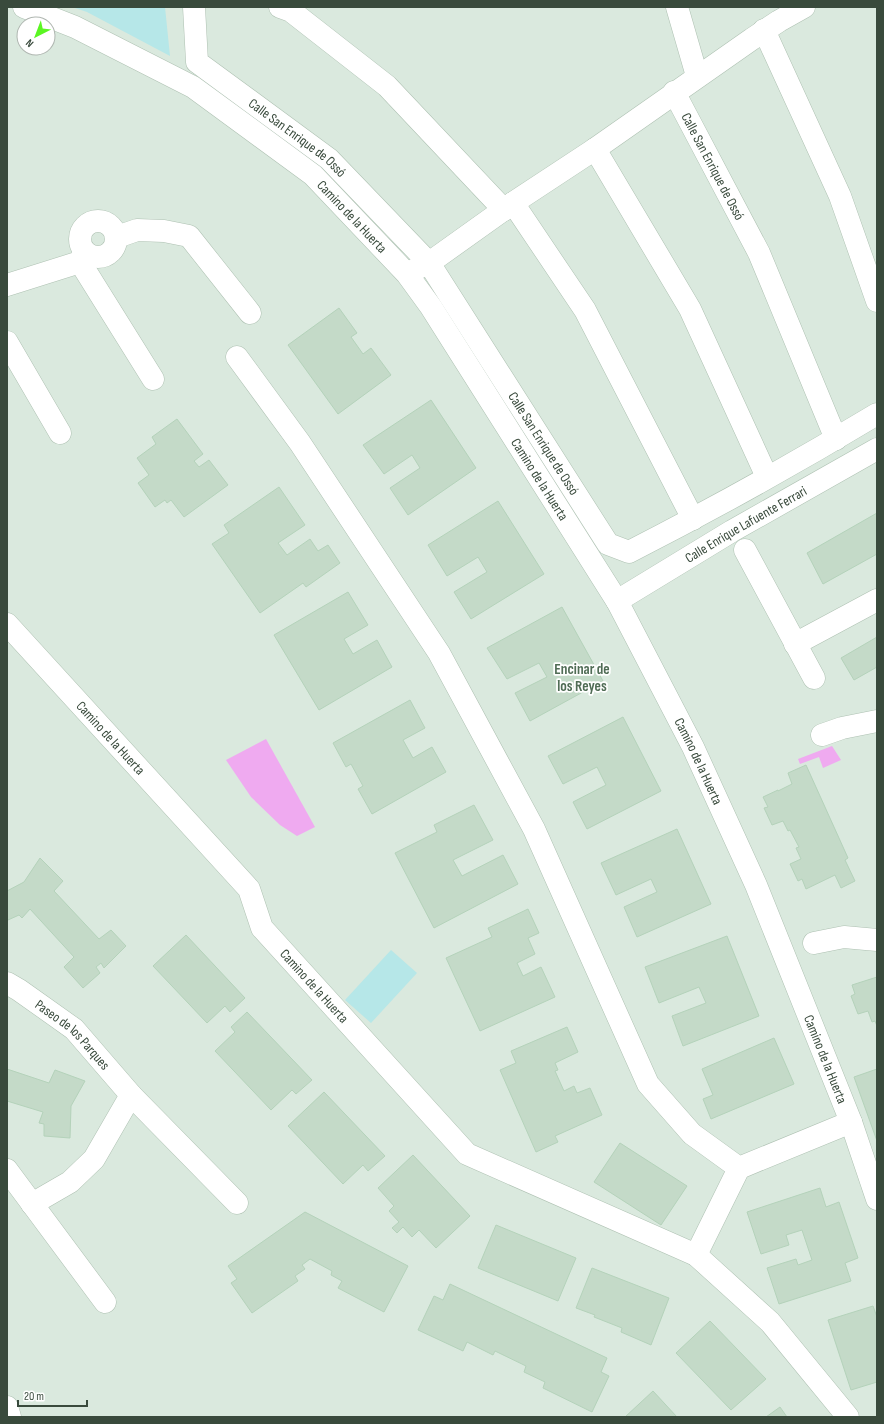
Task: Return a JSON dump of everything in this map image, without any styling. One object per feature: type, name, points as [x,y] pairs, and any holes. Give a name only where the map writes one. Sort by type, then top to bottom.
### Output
[{"type":"street","name":"Camino de la Huerta","points":[[24,7],[75,27],[193,87],[313,175],[407,274],[431,307],[616,601],[693,747],[756,885],[851,1122],[877,1195]]},
{"type":"street","name":"Calle San Enrique de Ossó","points":[[194,7],[197,62],[329,159],[429,263],[608,544],[629,552],[693,519],[836,439],[877,414]]},
{"type":"street","points":[[280,7],[291,12],[387,86],[509,207],[585,310],[693,519]]},
{"type":"street","points":[[677,7],[697,76]]},
{"type":"street","points":[[407,274],[429,263],[595,149],[697,76],[772,19],[804,7]]},
{"type":"street","points":[[772,19],[840,196],[877,301]]},
{"type":"street","name":"Calle San Enrique de Ossó","points":[[674,92],[759,253],[836,439]]},
{"type":"street","points":[[595,149],[690,309],[768,477]]},
{"type":"street","points":[[7,285],[82,256],[100,257],[107,255],[113,250],[117,237],[115,230],[110,224],[104,221],[96,220],[90,222],[84,227],[80,233],[82,256],[153,379]]},
{"type":"street","points":[[117,237],[137,230],[164,231],[189,236],[250,313]]},
{"type":"street","points":[[7,342],[60,433]]},
{"type":"street","points":[[237,357],[300,443],[439,653],[534,828],[648,1084],[692,1134],[739,1168],[696,1255]]},
{"type":"street","name":"Calle Enrique Lafuente Ferrari","points":[[616,601],[732,531],[877,449]]},
{"type":"street","name":"Calle Enrique Lafuente Ferrari","points":[[744,550],[814,678]]},
{"type":"street","points":[[795,644],[877,600]]},
{"type":"street","name":"Camino de la Huerta","points":[[7,624],[250,889],[262,928],[467,1154],[696,1255],[770,1322],[848,1417]]},
{"type":"street","points":[[822,735],[842,728],[877,721]]},
{"type":"street","points":[[814,943],[844,937],[877,940]]},
{"type":"street","name":"Paseo de los Parques","points":[[7,984],[19,990],[74,1029],[132,1095],[238,1203]]},
{"type":"street","points":[[32,1204],[70,1182],[94,1159],[132,1095]]},
{"type":"street","name":"Camino de la Huerta","points":[[739,1168],[851,1122]]},
{"type":"street","points":[[7,1170],[105,1302]]},
{"type":"street","points":[[7,1407],[10,1417]]},
{"type":"shaded area","points":[[7,7],[877,7],[877,1417],[7,1417]]},
{"type":"shaded area","points":[[72,7],[165,7],[170,56],[87,12]]},
{"type":"shaded area","points":[[266,739],[315,827],[297,836],[280,825],[251,797],[226,760]]},
{"type":"shaded area","points":[[832,746],[841,760],[823,768],[819,757],[800,764],[798,759]]},
{"type":"shaded area","points":[[391,950],[417,973],[371,1023],[345,1000]]},
{"type":"building","points":[[339,308],[357,333],[351,337],[363,354],[371,348],[391,375],[338,414],[288,345]]},
{"type":"building","points":[[431,400],[476,468],[408,515],[390,488],[420,468],[412,455],[384,474],[363,445]]},
{"type":"building","points":[[177,419],[203,454],[194,461],[199,467],[209,460],[228,485],[184,517],[171,500],[167,503],[165,500],[155,507],[138,483],[149,475],[137,458],[156,444],[152,437]]},
{"type":"building","points":[[279,487],[305,525],[278,543],[287,555],[310,539],[318,551],[328,545],[340,563],[306,587],[303,583],[260,613],[212,544],[229,533],[224,525]]},
{"type":"building","points":[[498,501],[544,574],[471,619],[454,592],[487,572],[478,557],[447,576],[428,545]]},
{"type":"building","points":[[877,513],[877,554],[823,584],[807,553]]},
{"type":"building","points":[[348,592],[368,625],[344,639],[353,654],[377,640],[392,667],[319,710],[274,635]]},
{"type":"building","points":[[562,607],[603,681],[530,721],[515,693],[547,677],[539,663],[507,679],[487,648]]},
{"type":"building","points":[[877,637],[877,667],[854,680],[841,658]]},
{"type":"building","points":[[410,700],[425,728],[403,740],[413,758],[432,747],[446,772],[372,814],[358,789],[363,786],[351,764],[346,767],[333,743]]},
{"type":"building","points":[[623,717],[661,791],[587,829],[573,802],[606,785],[597,767],[563,784],[548,756]]},
{"type":"building","points":[[806,765],[848,858],[845,860],[855,881],[841,888],[835,875],[806,889],[802,879],[798,881],[790,864],[801,859],[796,848],[799,847],[790,830],[788,831],[783,821],[772,825],[764,808],[768,807],[763,797],[792,784],[788,773]]},
{"type":"building","points":[[474,805],[493,840],[453,860],[462,876],[503,855],[518,884],[434,928],[395,853],[437,832],[434,825]]},
{"type":"building","points":[[677,829],[711,904],[637,937],[624,907],[657,892],[651,879],[616,895],[601,863]]},
{"type":"building","points":[[40,858],[63,881],[54,891],[99,939],[111,930],[126,946],[104,968],[101,963],[96,967],[100,973],[83,988],[64,967],[74,957],[30,909],[22,918],[19,915],[8,920],[7,918],[7,891],[24,882]]},
{"type":"building","points":[[528,909],[539,933],[528,938],[535,954],[517,963],[523,976],[541,967],[555,997],[480,1031],[446,958],[492,937],[488,928]]},
{"type":"building","points":[[186,935],[245,998],[230,1012],[225,1006],[207,1023],[153,966]]},
{"type":"building","points":[[727,936],[759,1016],[683,1046],[672,1016],[706,1003],[699,987],[659,1003],[645,967]]},
{"type":"building","points":[[877,977],[877,1026],[875,1021],[872,1022],[868,1011],[858,1014],[851,996],[855,994],[852,985]]},
{"type":"building","points":[[247,1012],[312,1080],[296,1094],[292,1090],[271,1110],[215,1051],[235,1032],[231,1027]]},
{"type":"building","points":[[567,1027],[578,1052],[555,1063],[558,1070],[555,1071],[564,1091],[574,1086],[577,1093],[590,1088],[602,1115],[555,1136],[558,1142],[536,1152],[500,1070],[516,1063],[511,1051]]},
{"type":"building","points":[[774,1038],[794,1084],[711,1119],[703,1099],[713,1095],[702,1069]]},
{"type":"building","points":[[7,1069],[49,1083],[55,1070],[85,1081],[71,1106],[70,1138],[44,1136],[44,1124],[39,1123],[43,1112],[7,1101]]},
{"type":"building","points":[[877,1069],[877,1141],[854,1077]]},
{"type":"building","points":[[324,1092],[385,1156],[368,1171],[363,1165],[343,1184],[288,1126]]},
{"type":"building","points":[[620,1143],[687,1186],[661,1225],[594,1182]]},
{"type":"building","points":[[413,1155],[470,1216],[436,1248],[419,1230],[412,1237],[403,1227],[397,1233],[392,1228],[399,1222],[389,1211],[394,1206],[378,1188]]},
{"type":"building","points":[[820,1188],[826,1207],[839,1202],[858,1258],[845,1263],[851,1281],[779,1304],[767,1268],[796,1259],[798,1265],[812,1260],[802,1230],[786,1235],[789,1245],[761,1254],[747,1212]]},
{"type":"building","points":[[305,1212],[408,1266],[384,1312],[338,1288],[342,1281],[331,1275],[332,1271],[310,1259],[302,1265],[305,1269],[295,1276],[298,1281],[252,1313],[231,1283],[237,1279],[228,1266]]},
{"type":"building","points":[[496,1225],[576,1258],[558,1301],[478,1268]]},
{"type":"building","points":[[592,1268],[669,1298],[651,1345],[621,1332],[622,1328],[576,1308]]},
{"type":"building","points":[[450,1284],[607,1358],[601,1372],[609,1376],[592,1412],[543,1388],[545,1382],[524,1372],[526,1366],[495,1351],[493,1355],[467,1342],[463,1351],[418,1330],[434,1296],[443,1300]]},
{"type":"building","points":[[873,1306],[877,1317],[877,1382],[851,1390],[828,1320]]},
{"type":"building","points":[[710,1321],[766,1379],[731,1410],[676,1353]]},
{"type":"building","points":[[653,1391],[677,1417],[625,1417]]},
{"type":"building","points":[[780,1407],[787,1417],[766,1417]]},
{"type":"district","name":"Encinar de los Reyes","points":[[582,678]]}]
